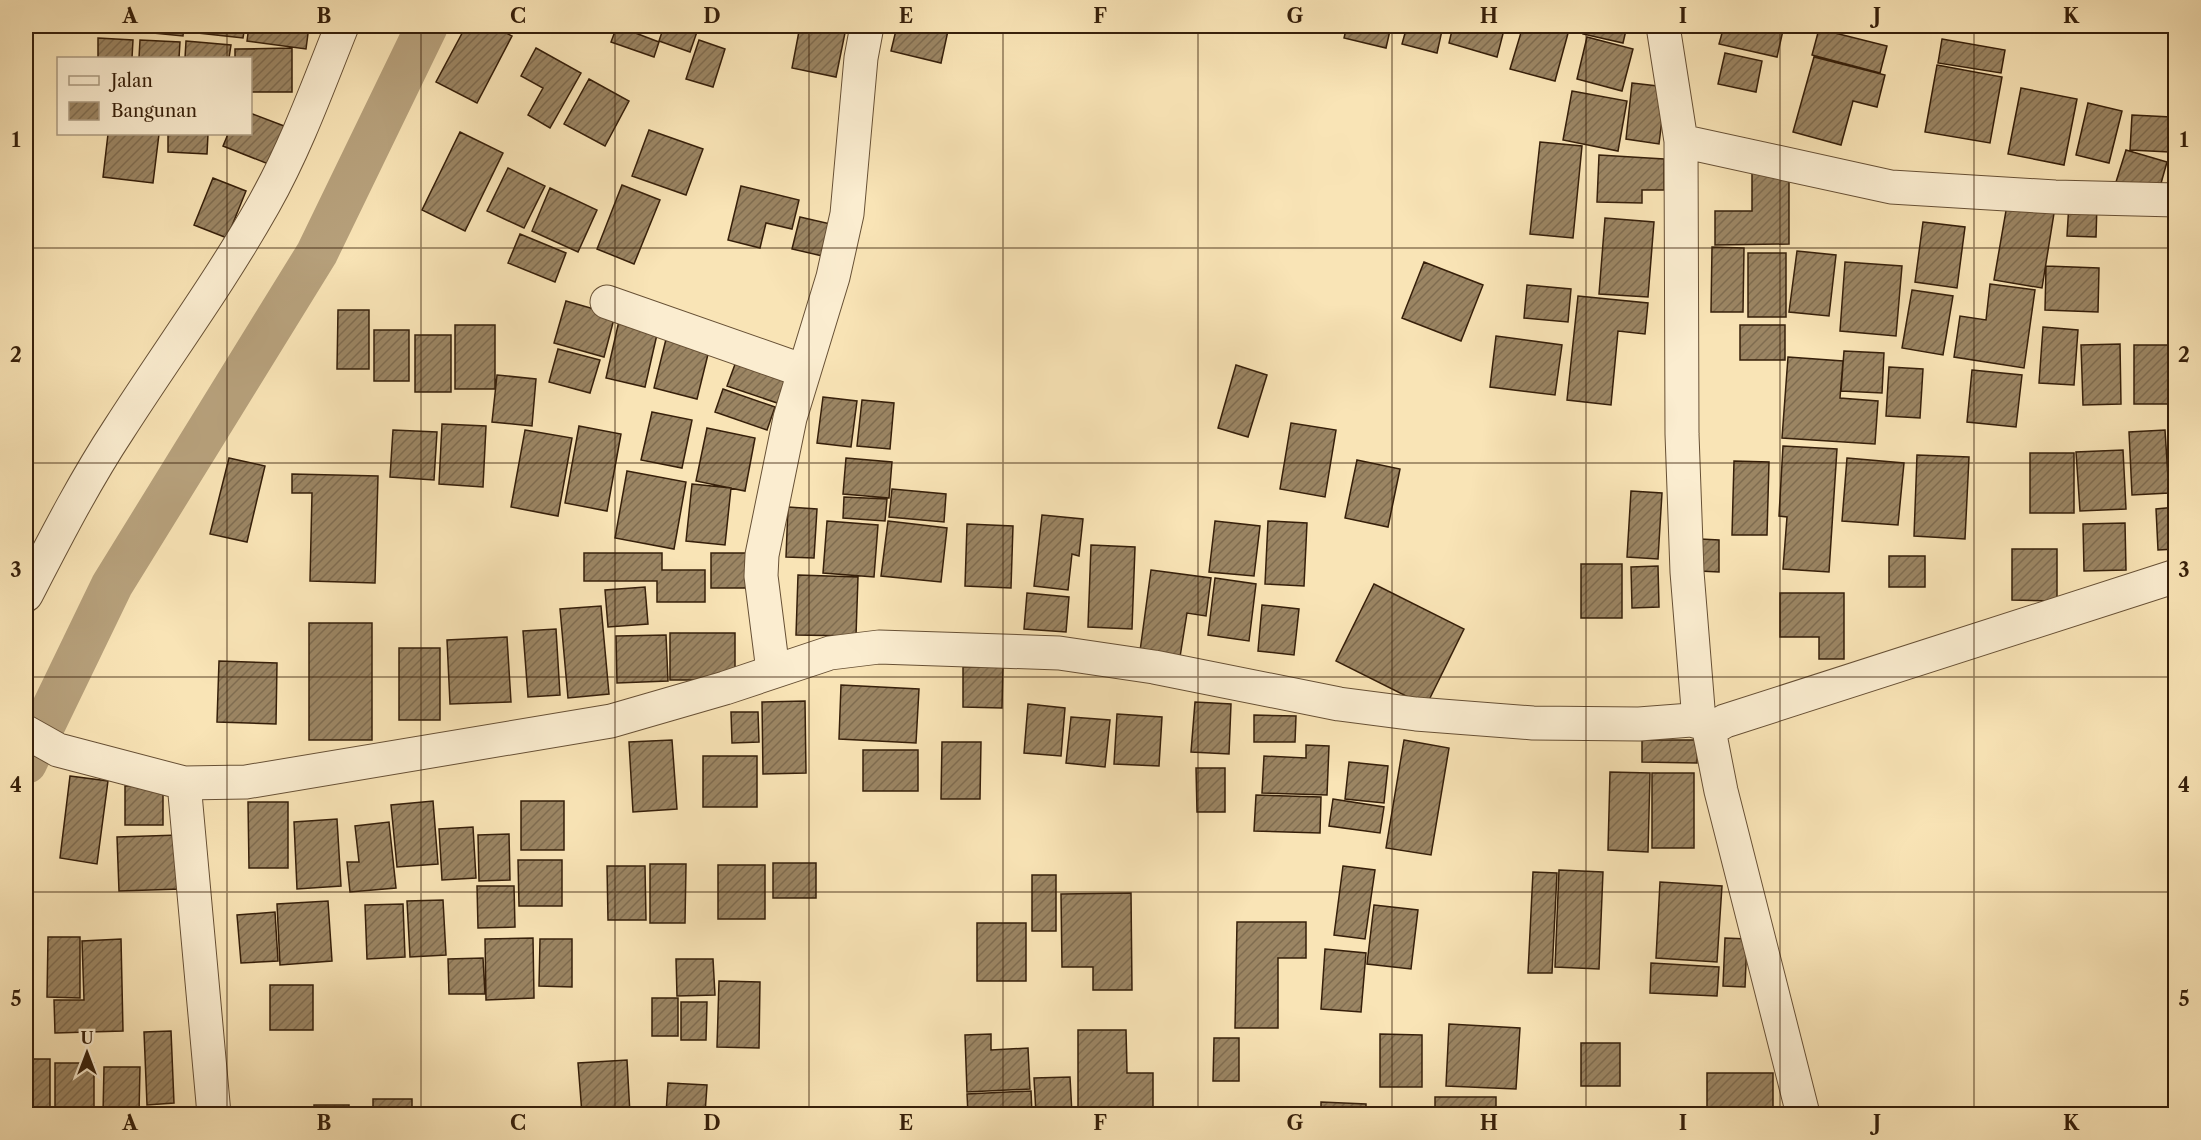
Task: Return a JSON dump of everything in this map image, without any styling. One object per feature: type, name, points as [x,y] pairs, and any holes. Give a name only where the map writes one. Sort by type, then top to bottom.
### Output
[{"type":"street","points":[[26,595],[74,503],[112,440],[210,293],[264,205],[290,156],[342,26]]},
{"type":"street","points":[[773,671],[761,576],[762,555],[780,463],[804,371],[833,277],[847,214],[861,58],[867,26]]},
{"type":"street","points":[[1663,26],[1681,141],[1682,445],[1687,572],[1704,726],[1803,1114]]},
{"type":"street","points":[[1681,141],[1891,187],[2055,197],[2175,200]]},
{"type":"street","points":[[607,302],[804,371]]},
{"type":"street","points":[[26,732],[58,750],[184,783],[246,782],[611,721],[725,688],[830,653],[879,647],[1059,653],[1154,667],[1339,704],[1416,714],[1533,723],[1704,726],[2175,576]]},
{"type":"street","points":[[184,783],[214,1114]]},
{"type":"building","points":[[91,26],[131,26],[131,32],[90,28]]},
{"type":"building","points":[[133,26],[184,26],[183,36],[133,31]]},
{"type":"building","points":[[190,26],[245,26],[243,38],[189,32]]},
{"type":"building","points":[[249,26],[309,26],[306,49],[247,41]]},
{"type":"building","points":[[466,26],[492,26],[512,36],[477,103],[436,82]]},
{"type":"building","points":[[617,26],[659,42],[654,57],[611,42]]},
{"type":"building","points":[[664,26],[699,26],[690,52],[659,41]]},
{"type":"building","points":[[800,26],[846,28],[836,77],[792,68]]},
{"type":"building","points":[[897,26],[949,26],[941,63],[891,51]]},
{"type":"building","points":[[1347,26],[1391,26],[1386,48],[1344,38]]},
{"type":"building","points":[[1407,26],[1443,26],[1437,53],[1402,44]]},
{"type":"building","points":[[1453,26],[1505,26],[1497,57],[1449,43]]},
{"type":"building","points":[[1523,26],[1570,26],[1555,81],[1510,69]]},
{"type":"building","points":[[1585,26],[1627,26],[1623,43],[1583,34]]},
{"type":"building","points":[[1724,26],[1784,26],[1777,57],[1719,44]]},
{"type":"building","points":[[1819,29],[1887,46],[1880,73],[1812,55]]},
{"type":"building","points":[[1587,37],[1633,49],[1622,91],[1577,79]]},
{"type":"building","points":[[98,38],[133,40],[132,57],[98,57]]},
{"type":"building","points":[[1942,39],[2005,50],[2001,73],[1938,63]]},
{"type":"building","points":[[140,40],[180,42],[179,57],[139,57]]},
{"type":"building","points":[[699,40],[725,49],[713,87],[686,79]]},
{"type":"building","points":[[186,41],[231,45],[229,57],[185,57]]},
{"type":"building","points":[[292,48],[292,92],[252,92],[252,57],[235,57],[235,49]]},
{"type":"building","points":[[536,48],[581,73],[550,128],[528,115],[543,88],[521,76]]},
{"type":"building","points":[[1725,53],[1762,61],[1756,92],[1718,84]]},
{"type":"building","points":[[1814,57],[1885,75],[1877,107],[1853,101],[1841,145],[1793,132]]},
{"type":"building","points":[[1937,65],[2002,77],[1990,143],[1925,132]]},
{"type":"building","points":[[589,79],[629,101],[605,146],[564,124]]},
{"type":"building","points":[[1632,83],[1666,87],[1659,144],[1626,139]]},
{"type":"building","points":[[2021,88],[2077,99],[2064,165],[2008,154]]},
{"type":"building","points":[[1572,91],[1627,101],[1618,151],[1563,140]]},
{"type":"building","points":[[2088,103],[2122,111],[2109,163],[2076,155]]},
{"type":"building","points":[[252,114],[292,129],[276,167],[223,146],[228,135],[252,135]]},
{"type":"building","points":[[2132,115],[2171,117],[2169,152],[2130,150]]},
{"type":"building","points":[[649,130],[703,149],[686,195],[632,176]]},
{"type":"building","points":[[460,132],[503,153],[465,231],[422,210]]},
{"type":"building","points":[[108,135],[159,135],[153,183],[103,177]]},
{"type":"building","points":[[168,135],[208,135],[207,154],[168,152]]},
{"type":"building","points":[[1540,142],[1582,146],[1573,238],[1530,234]]},
{"type":"building","points":[[2126,150],[2167,162],[2158,194],[2116,182]]},
{"type":"building","points":[[1599,155],[1664,159],[1664,190],[1642,190],[1642,203],[1597,202]]},
{"type":"building","points":[[508,168],[545,186],[524,228],[487,211]]},
{"type":"building","points":[[1752,172],[1789,172],[1789,244],[1715,245],[1715,211],[1752,211]]},
{"type":"building","points":[[213,178],[246,191],[227,238],[194,225]]},
{"type":"building","points":[[622,185],[660,200],[634,264],[597,249]]},
{"type":"building","points":[[741,186],[799,200],[792,229],[766,223],[760,248],[728,240]]},
{"type":"building","points":[[550,188],[597,210],[578,252],[532,231]]},
{"type":"building","points":[[2008,199],[2055,207],[2042,288],[1994,280]]},
{"type":"building","points":[[2069,203],[2097,204],[2096,237],[2067,236]]},
{"type":"building","points":[[800,217],[835,225],[827,257],[792,249]]},
{"type":"building","points":[[1605,218],[1654,222],[1648,297],[1599,294]]},
{"type":"building","points":[[1923,222],[1965,227],[1957,288],[1915,282]]},
{"type":"building","points":[[520,234],[566,253],[555,282],[508,263]]},
{"type":"building","points":[[1712,247],[1744,248],[1743,312],[1711,312]]},
{"type":"building","points":[[1797,251],[1836,255],[1829,316],[1789,312]]},
{"type":"building","points":[[1748,253],[1786,253],[1786,317],[1748,317]]},
{"type":"building","points":[[1424,262],[1483,285],[1461,341],[1402,318]]},
{"type":"building","points":[[1845,262],[1902,266],[1896,336],[1840,331]]},
{"type":"building","points":[[2046,266],[2099,268],[2098,312],[2045,310]]},
{"type":"building","points":[[1990,284],[2035,290],[2024,368],[1954,357],[1960,316],[1986,320]]},
{"type":"building","points":[[1527,285],[1571,289],[1568,322],[1524,318]]},
{"type":"building","points":[[1912,290],[1953,296],[1943,355],[1902,348]]},
{"type":"building","points":[[1578,296],[1648,303],[1645,334],[1618,331],[1611,405],[1567,400]]},
{"type":"building","points":[[566,301],[615,315],[604,357],[554,343]]},
{"type":"building","points":[[338,310],[369,310],[369,369],[337,369]]},
{"type":"building","points":[[619,321],[658,330],[645,387],[606,378]]},
{"type":"building","points":[[455,325],[495,325],[495,389],[455,389]]},
{"type":"building","points":[[1740,325],[1785,325],[1785,360],[1740,360]]},
{"type":"building","points":[[2043,327],[2078,330],[2074,385],[2039,383]]},
{"type":"building","points":[[374,330],[409,330],[409,381],[374,381]]},
{"type":"building","points":[[668,331],[711,342],[697,399],[654,388]]},
{"type":"building","points":[[415,335],[451,335],[451,392],[415,392]]},
{"type":"building","points":[[1496,336],[1562,345],[1555,395],[1490,387]]},
{"type":"building","points":[[2120,344],[2121,404],[2083,405],[2081,345]]},
{"type":"building","points":[[2134,345],[2174,345],[2174,404],[2134,404]]},
{"type":"building","points":[[558,349],[600,360],[590,393],[549,382]]},
{"type":"building","points":[[1844,351],[1884,353],[1882,393],[1841,391]]},
{"type":"building","points":[[1788,357],[1843,361],[1840,398],[1878,401],[1875,444],[1782,438]]},
{"type":"building","points":[[737,359],[798,379],[789,407],[727,386]]},
{"type":"building","points":[[1236,365],[1267,375],[1248,437],[1218,428]]},
{"type":"building","points":[[1889,367],[1923,369],[1920,418],[1886,416]]},
{"type":"building","points":[[1972,370],[2022,375],[2016,427],[1967,422]]},
{"type":"building","points":[[497,375],[536,379],[532,426],[492,422]]},
{"type":"building","points":[[723,389],[775,407],[767,430],[715,412]]},
{"type":"building","points":[[823,397],[857,401],[851,447],[817,443]]},
{"type":"building","points":[[862,400],[894,403],[890,449],[857,446]]},
{"type":"building","points":[[652,412],[692,420],[682,468],[641,460]]},
{"type":"building","points":[[1291,423],[1336,430],[1325,497],[1280,489]]},
{"type":"building","points":[[442,424],[486,426],[483,487],[439,484]]},
{"type":"building","points":[[579,426],[621,434],[607,511],[565,503]]},
{"type":"building","points":[[707,428],[755,438],[745,491],[696,481]]},
{"type":"building","points":[[393,430],[437,432],[434,480],[390,477]]},
{"type":"building","points":[[525,430],[572,438],[558,516],[511,507]]},
{"type":"building","points":[[2165,430],[2169,493],[2132,495],[2129,432]]},
{"type":"building","points":[[1783,446],[1837,449],[1829,572],[1783,569],[1787,517],[1779,516]]},
{"type":"building","points":[[2123,450],[2126,509],[2080,511],[2076,452]]},
{"type":"building","points":[[2030,453],[2074,453],[2074,513],[2030,513]]},
{"type":"building","points":[[1917,455],[1969,457],[1965,539],[1914,536]]},
{"type":"building","points":[[229,458],[265,466],[247,542],[210,534]]},
{"type":"building","points":[[846,458],[892,462],[889,498],[843,494]]},
{"type":"building","points":[[1847,458],[1904,463],[1898,525],[1842,521]]},
{"type":"building","points":[[1357,460],[1400,469],[1388,527],[1345,518]]},
{"type":"building","points":[[1734,461],[1769,462],[1767,535],[1732,535]]},
{"type":"building","points":[[627,471],[686,482],[674,549],[615,538]]},
{"type":"building","points":[[292,474],[378,476],[375,583],[310,581],[312,493],[292,493]]},
{"type":"building","points":[[692,484],[731,488],[725,545],[686,541]]},
{"type":"building","points":[[892,489],[946,494],[944,522],[889,517]]},
{"type":"building","points":[[1631,491],[1662,493],[1658,559],[1627,557]]},
{"type":"building","points":[[844,497],[887,499],[885,521],[843,518]]},
{"type":"building","points":[[788,507],[817,509],[814,558],[786,557]]},
{"type":"building","points":[[2176,507],[2176,549],[2158,550],[2156,509]]},
{"type":"building","points":[[1042,515],[1083,519],[1079,556],[1072,554],[1068,590],[1034,586]]},
{"type":"building","points":[[827,521],[878,525],[874,577],[823,573]]},
{"type":"building","points":[[888,521],[947,528],[941,582],[881,576]]},
{"type":"building","points":[[1215,521],[1260,526],[1254,576],[1209,572]]},
{"type":"building","points":[[1268,521],[1307,523],[1304,586],[1265,584]]},
{"type":"building","points":[[2125,523],[2126,570],[2084,571],[2083,524]]},
{"type":"building","points":[[967,524],[1013,526],[1011,588],[965,586]]},
{"type":"building","points":[[1700,539],[1719,540],[1719,572],[1699,571]]},
{"type":"building","points":[[1091,545],[1135,547],[1132,629],[1088,627]]},
{"type":"building","points":[[2012,549],[2057,549],[2057,601],[2012,600]]},
{"type":"building","points":[[584,553],[662,553],[662,570],[705,570],[705,602],[657,602],[657,581],[584,581]]},
{"type":"building","points":[[711,553],[749,553],[749,588],[711,588]]},
{"type":"building","points":[[1889,556],[1925,556],[1925,587],[1889,587]]},
{"type":"building","points":[[1581,564],[1622,564],[1622,618],[1581,618]]},
{"type":"building","points":[[1658,566],[1659,607],[1632,608],[1631,567]]},
{"type":"building","points":[[1151,570],[1211,578],[1206,616],[1187,613],[1180,657],[1140,651]]},
{"type":"building","points":[[798,575],[858,577],[856,636],[796,635]]},
{"type":"building","points":[[1215,578],[1256,584],[1249,641],[1208,635]]},
{"type":"building","points":[[1374,584],[1464,629],[1426,706],[1336,661]]},
{"type":"building","points":[[645,587],[648,624],[608,627],[605,590]]},
{"type":"building","points":[[1027,593],[1069,597],[1066,632],[1024,629]]},
{"type":"building","points":[[1780,593],[1844,593],[1844,659],[1819,659],[1819,637],[1780,637]]},
{"type":"building","points":[[1262,605],[1299,609],[1294,655],[1258,651]]},
{"type":"building","points":[[601,606],[609,694],[568,698],[560,609]]},
{"type":"building","points":[[309,623],[372,623],[372,740],[309,740]]},
{"type":"building","points":[[556,629],[560,695],[528,697],[523,631]]},
{"type":"building","points":[[670,633],[735,633],[735,680],[670,680]]},
{"type":"building","points":[[666,635],[668,681],[617,683],[616,636]]},
{"type":"building","points":[[507,637],[511,702],[450,704],[447,640]]},
{"type":"building","points":[[399,648],[440,648],[440,720],[399,720]]},
{"type":"building","points":[[219,661],[277,663],[276,724],[217,722]]},
{"type":"building","points":[[963,667],[1003,667],[1002,708],[963,707]]},
{"type":"building","points":[[841,685],[919,689],[916,743],[839,739]]},
{"type":"building","points":[[805,701],[806,773],[763,774],[762,702]]},
{"type":"building","points":[[1195,702],[1231,704],[1229,754],[1191,752]]},
{"type":"building","points":[[1028,704],[1065,708],[1061,756],[1024,753]]},
{"type":"building","points":[[731,712],[758,712],[759,742],[732,743]]},
{"type":"building","points":[[1117,714],[1162,717],[1159,766],[1114,764]]},
{"type":"building","points":[[1254,715],[1296,716],[1295,742],[1254,742]]},
{"type":"building","points":[[1071,717],[1110,720],[1105,767],[1066,763]]},
{"type":"building","points":[[672,740],[677,809],[633,812],[629,742]]},
{"type":"building","points":[[1404,740],[1449,748],[1431,855],[1386,848]]},
{"type":"building","points":[[1642,740],[1698,740],[1697,763],[1642,762]]},
{"type":"building","points":[[942,742],[981,742],[980,799],[941,799]]},
{"type":"building","points":[[1306,745],[1329,746],[1327,795],[1262,793],[1264,756],[1306,758]]},
{"type":"building","points":[[863,750],[918,750],[918,791],[863,791]]},
{"type":"building","points":[[703,756],[757,756],[757,807],[703,807]]},
{"type":"building","points":[[1349,762],[1388,766],[1384,803],[1345,799]]},
{"type":"building","points":[[1196,768],[1225,768],[1225,812],[1197,812]]},
{"type":"building","points":[[1610,772],[1650,773],[1648,852],[1608,850]]},
{"type":"building","points":[[1652,773],[1694,773],[1694,848],[1652,848]]},
{"type":"building","points":[[70,776],[108,781],[97,864],[60,858]]},
{"type":"building","points":[[125,786],[163,786],[163,825],[125,825]]},
{"type":"building","points":[[1256,795],[1321,797],[1320,833],[1254,831]]},
{"type":"building","points":[[1333,799],[1384,807],[1380,833],[1329,826]]},
{"type":"building","points":[[433,801],[438,864],[397,867],[391,805]]},
{"type":"building","points":[[521,801],[564,801],[564,850],[521,850]]},
{"type":"building","points":[[248,802],[288,802],[288,868],[249,868]]},
{"type":"building","points":[[337,819],[341,886],[297,889],[294,822]]},
{"type":"building","points":[[389,822],[396,888],[350,892],[347,862],[359,862],[355,826]]},
{"type":"building","points":[[473,827],[476,878],[442,880],[439,829]]},
{"type":"building","points":[[509,834],[510,880],[479,881],[478,835]]},
{"type":"building","points":[[179,835],[181,889],[119,891],[117,837]]},
{"type":"building","points":[[518,860],[562,860],[562,906],[519,906]]},
{"type":"building","points":[[773,863],[816,863],[816,898],[773,898]]},
{"type":"building","points":[[650,864],[686,864],[685,923],[650,923]]},
{"type":"building","points":[[718,865],[765,865],[765,919],[718,919]]},
{"type":"building","points":[[607,866],[645,866],[646,920],[608,920]]},
{"type":"building","points":[[1343,866],[1375,870],[1365,939],[1334,935]]},
{"type":"building","points":[[1559,870],[1603,872],[1599,969],[1555,967]]},
{"type":"building","points":[[1533,872],[1557,873],[1552,973],[1528,973]]},
{"type":"building","points":[[1032,875],[1056,875],[1056,931],[1032,931]]},
{"type":"building","points":[[1660,882],[1722,886],[1717,962],[1656,958]]},
{"type":"building","points":[[477,886],[514,886],[515,927],[478,928]]},
{"type":"building","points":[[1131,893],[1132,990],[1093,990],[1093,967],[1062,967],[1061,894]]},
{"type":"building","points":[[443,900],[446,955],[410,957],[407,901]]},
{"type":"building","points":[[328,901],[332,961],[280,965],[277,904]]},
{"type":"building","points":[[403,904],[405,957],[367,959],[365,905]]},
{"type":"building","points":[[1374,905],[1418,910],[1411,969],[1367,964]]},
{"type":"building","points":[[275,912],[278,961],[241,963],[237,915]]},
{"type":"building","points":[[1237,922],[1306,922],[1306,958],[1278,958],[1278,1028],[1235,1028]]},
{"type":"building","points":[[977,923],[1026,923],[1026,981],[977,981]]},
{"type":"building","points":[[48,937],[80,937],[80,998],[47,997]]},
{"type":"building","points":[[533,938],[534,998],[486,1000],[485,939]]},
{"type":"building","points":[[1725,938],[1747,939],[1745,987],[1723,986]]},
{"type":"building","points":[[121,939],[123,1031],[55,1033],[54,1000],[84,1000],[82,941]]},
{"type":"building","points":[[540,939],[572,939],[572,987],[539,986]]},
{"type":"building","points":[[1325,949],[1366,953],[1361,1012],[1321,1009]]},
{"type":"building","points":[[483,958],[485,994],[449,994],[448,959]]},
{"type":"building","points":[[676,959],[713,959],[715,995],[677,996]]},
{"type":"building","points":[[1651,963],[1719,967],[1717,996],[1650,993]]},
{"type":"building","points":[[719,981],[760,982],[759,1048],[717,1047]]},
{"type":"building","points":[[270,985],[313,985],[313,1030],[270,1030]]},
{"type":"building","points":[[652,998],[678,998],[678,1036],[652,1036]]},
{"type":"building","points":[[681,1002],[707,1002],[706,1040],[681,1040]]},
{"type":"building","points":[[1449,1024],[1520,1028],[1516,1089],[1446,1086]]},
{"type":"building","points":[[1078,1030],[1126,1030],[1127,1073],[1153,1073],[1153,1114],[1078,1114]]},
{"type":"building","points":[[171,1031],[174,1103],[147,1105],[144,1032]]},
{"type":"building","points":[[991,1034],[991,1050],[1028,1048],[1030,1089],[967,1092],[965,1035]]},
{"type":"building","points":[[1380,1034],[1422,1035],[1422,1087],[1380,1087]]},
{"type":"building","points":[[1214,1038],[1239,1038],[1239,1081],[1213,1081]]},
{"type":"building","points":[[1581,1043],[1620,1043],[1620,1086],[1581,1086]]},
{"type":"building","points":[[26,1059],[50,1059],[50,1113],[26,1113]]},
{"type":"building","points":[[627,1060],[630,1114],[582,1114],[578,1063]]},
{"type":"building","points":[[55,1063],[94,1063],[94,1114],[55,1114]]},
{"type":"building","points":[[104,1067],[140,1067],[139,1114],[103,1114]]},
{"type":"building","points":[[1707,1073],[1773,1073],[1773,1114],[1707,1114]]},
{"type":"building","points":[[1070,1077],[1072,1114],[1036,1114],[1034,1078]]},
{"type":"building","points":[[668,1083],[707,1085],[705,1114],[666,1114]]},
{"type":"building","points":[[1031,1091],[1032,1114],[968,1114],[967,1094]]},
{"type":"building","points":[[1435,1097],[1496,1097],[1496,1114],[1435,1114]]},
{"type":"building","points":[[373,1099],[412,1099],[412,1114],[373,1114]]},
{"type":"building","points":[[1321,1102],[1366,1104],[1366,1114],[1321,1114]]},
{"type":"building","points":[[314,1105],[349,1105],[349,1114],[314,1114]]},
{"type":"building","points":[[497,1111],[497,1114],[462,1114]]},
{"type":"waterway","points":[[26,763],[112,585],[317,253],[427,26]]}]
